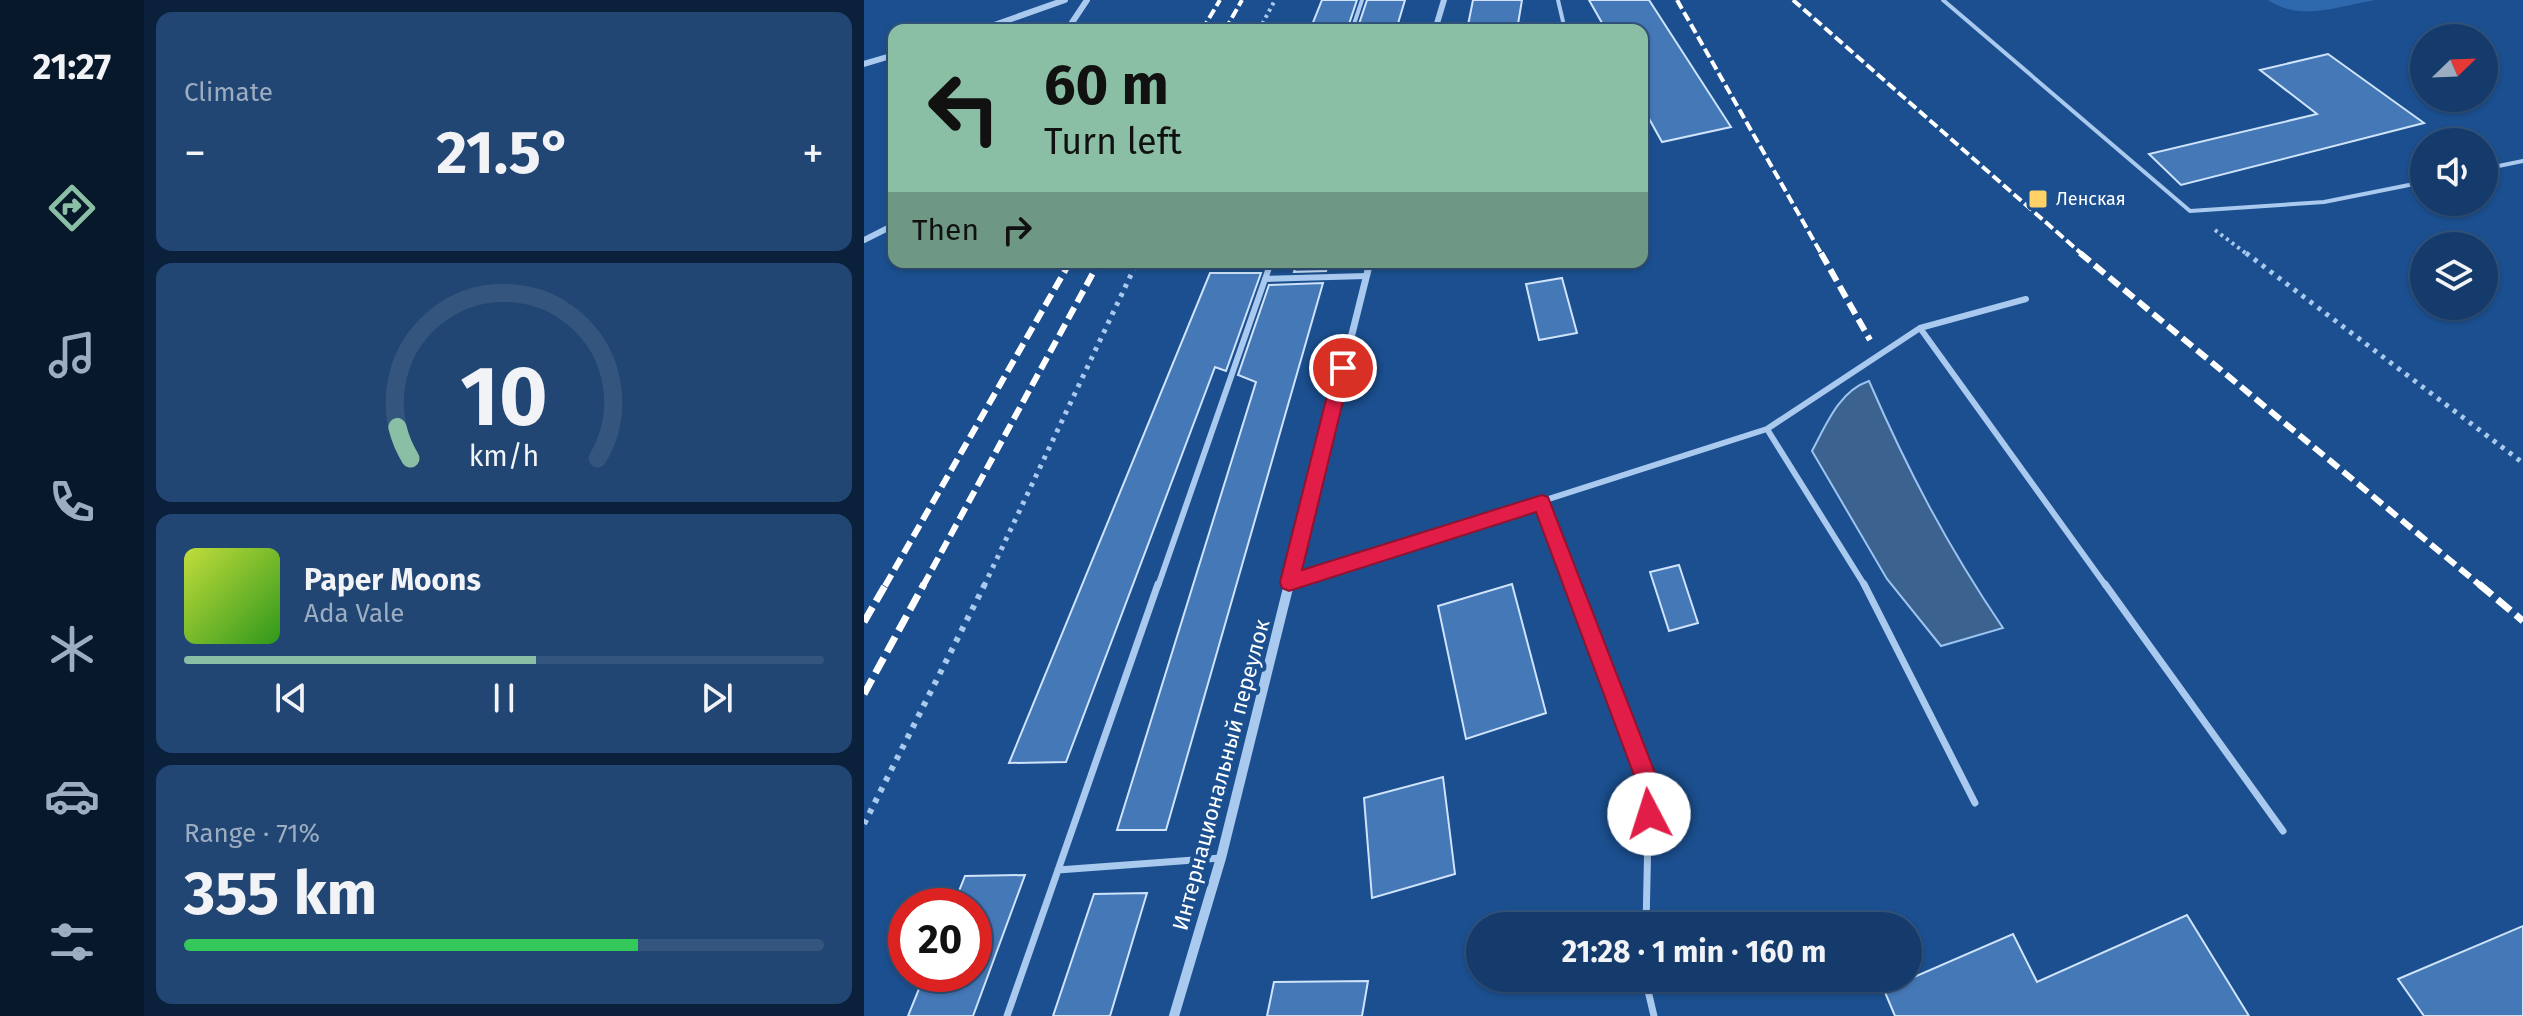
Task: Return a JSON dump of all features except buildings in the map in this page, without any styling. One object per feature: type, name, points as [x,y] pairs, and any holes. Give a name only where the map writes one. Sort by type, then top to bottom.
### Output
[{"type":"street","points":[[997,24],[1065,0]]},
{"type":"street","points":[[1071,24],[1087,0]]},
{"type":"street","points":[[1437,24],[1444,0]]},
{"type":"street","points":[[864,64],[888,57]]},
{"type":"street","points":[[866,239],[888,228]]},
{"type":"street","name":"Интернациональный переулок","points":[[1174,1016],[1221,858],[1368,268]]},
{"type":"lane","points":[[1354,24],[1362,0]]},
{"type":"lane","points":[[1558,0],[1564,24]]},
{"type":"lane","points":[[1943,0],[2190,211],[2324,202],[2410,185]]},
{"type":"lane","points":[[2498,166],[2523,161]]},
{"type":"lane","points":[[864,247],[866,239]]},
{"type":"lane","points":[[1007,1016],[1269,268]]},
{"type":"lane","points":[[1265,279],[1366,276]]},
{"type":"lane","points":[[1289,582],[1767,429],[1920,328],[2026,299]]},
{"type":"lane","points":[[1920,328],[2283,831]]},
{"type":"lane","points":[[1767,429],[1862,580],[1975,803]]},
{"type":"lane","points":[[1542,502],[1649,786],[1646,912]]},
{"type":"lane","points":[[1058,870],[1221,858]]},
{"type":"lane","points":[[1648,992],[1654,1016]]},
{"type":"path","points":[[1262,24],[1275,0]]},
{"type":"path","points":[[2190,211],[2523,463]]},
{"type":"path","points":[[864,824],[964,629],[1134,268]]},
{"type":"shaded area","points":[[2268,0],[2376,0],[2307,11],[2281,7]]},
{"type":"shaded area","points":[[1869,381],[1930,508],[2003,628],[1941,646],[1887,579],[1812,451],[1841,401],[1849,392]]},
{"type":"railway","points":[[1206,24],[1220,0]]},
{"type":"railway","points":[[1228,24],[1242,0]]},
{"type":"railway","points":[[1677,0],[1822,255]]},
{"type":"railway","points":[[1793,0],[2083,255]]},
{"type":"railway","points":[[1821,253],[1870,340]]},
{"type":"railway","points":[[2080,253],[2481,586]]},
{"type":"railway","points":[[885,586],[1067,268]]},
{"type":"railway","points":[[923,586],[1096,268]]},
{"type":"railway","points":[[864,622],[886,584]]},
{"type":"railway","points":[[864,694],[924,584]]},
{"type":"railway","points":[[2479,584],[2523,621]]},
{"type":"place","name":"Ленская","points":[[2038,199]]},
{"type":"route","points":[[1343,368],[1289,582],[1542,502],[1649,786],[1649,814]]}]
